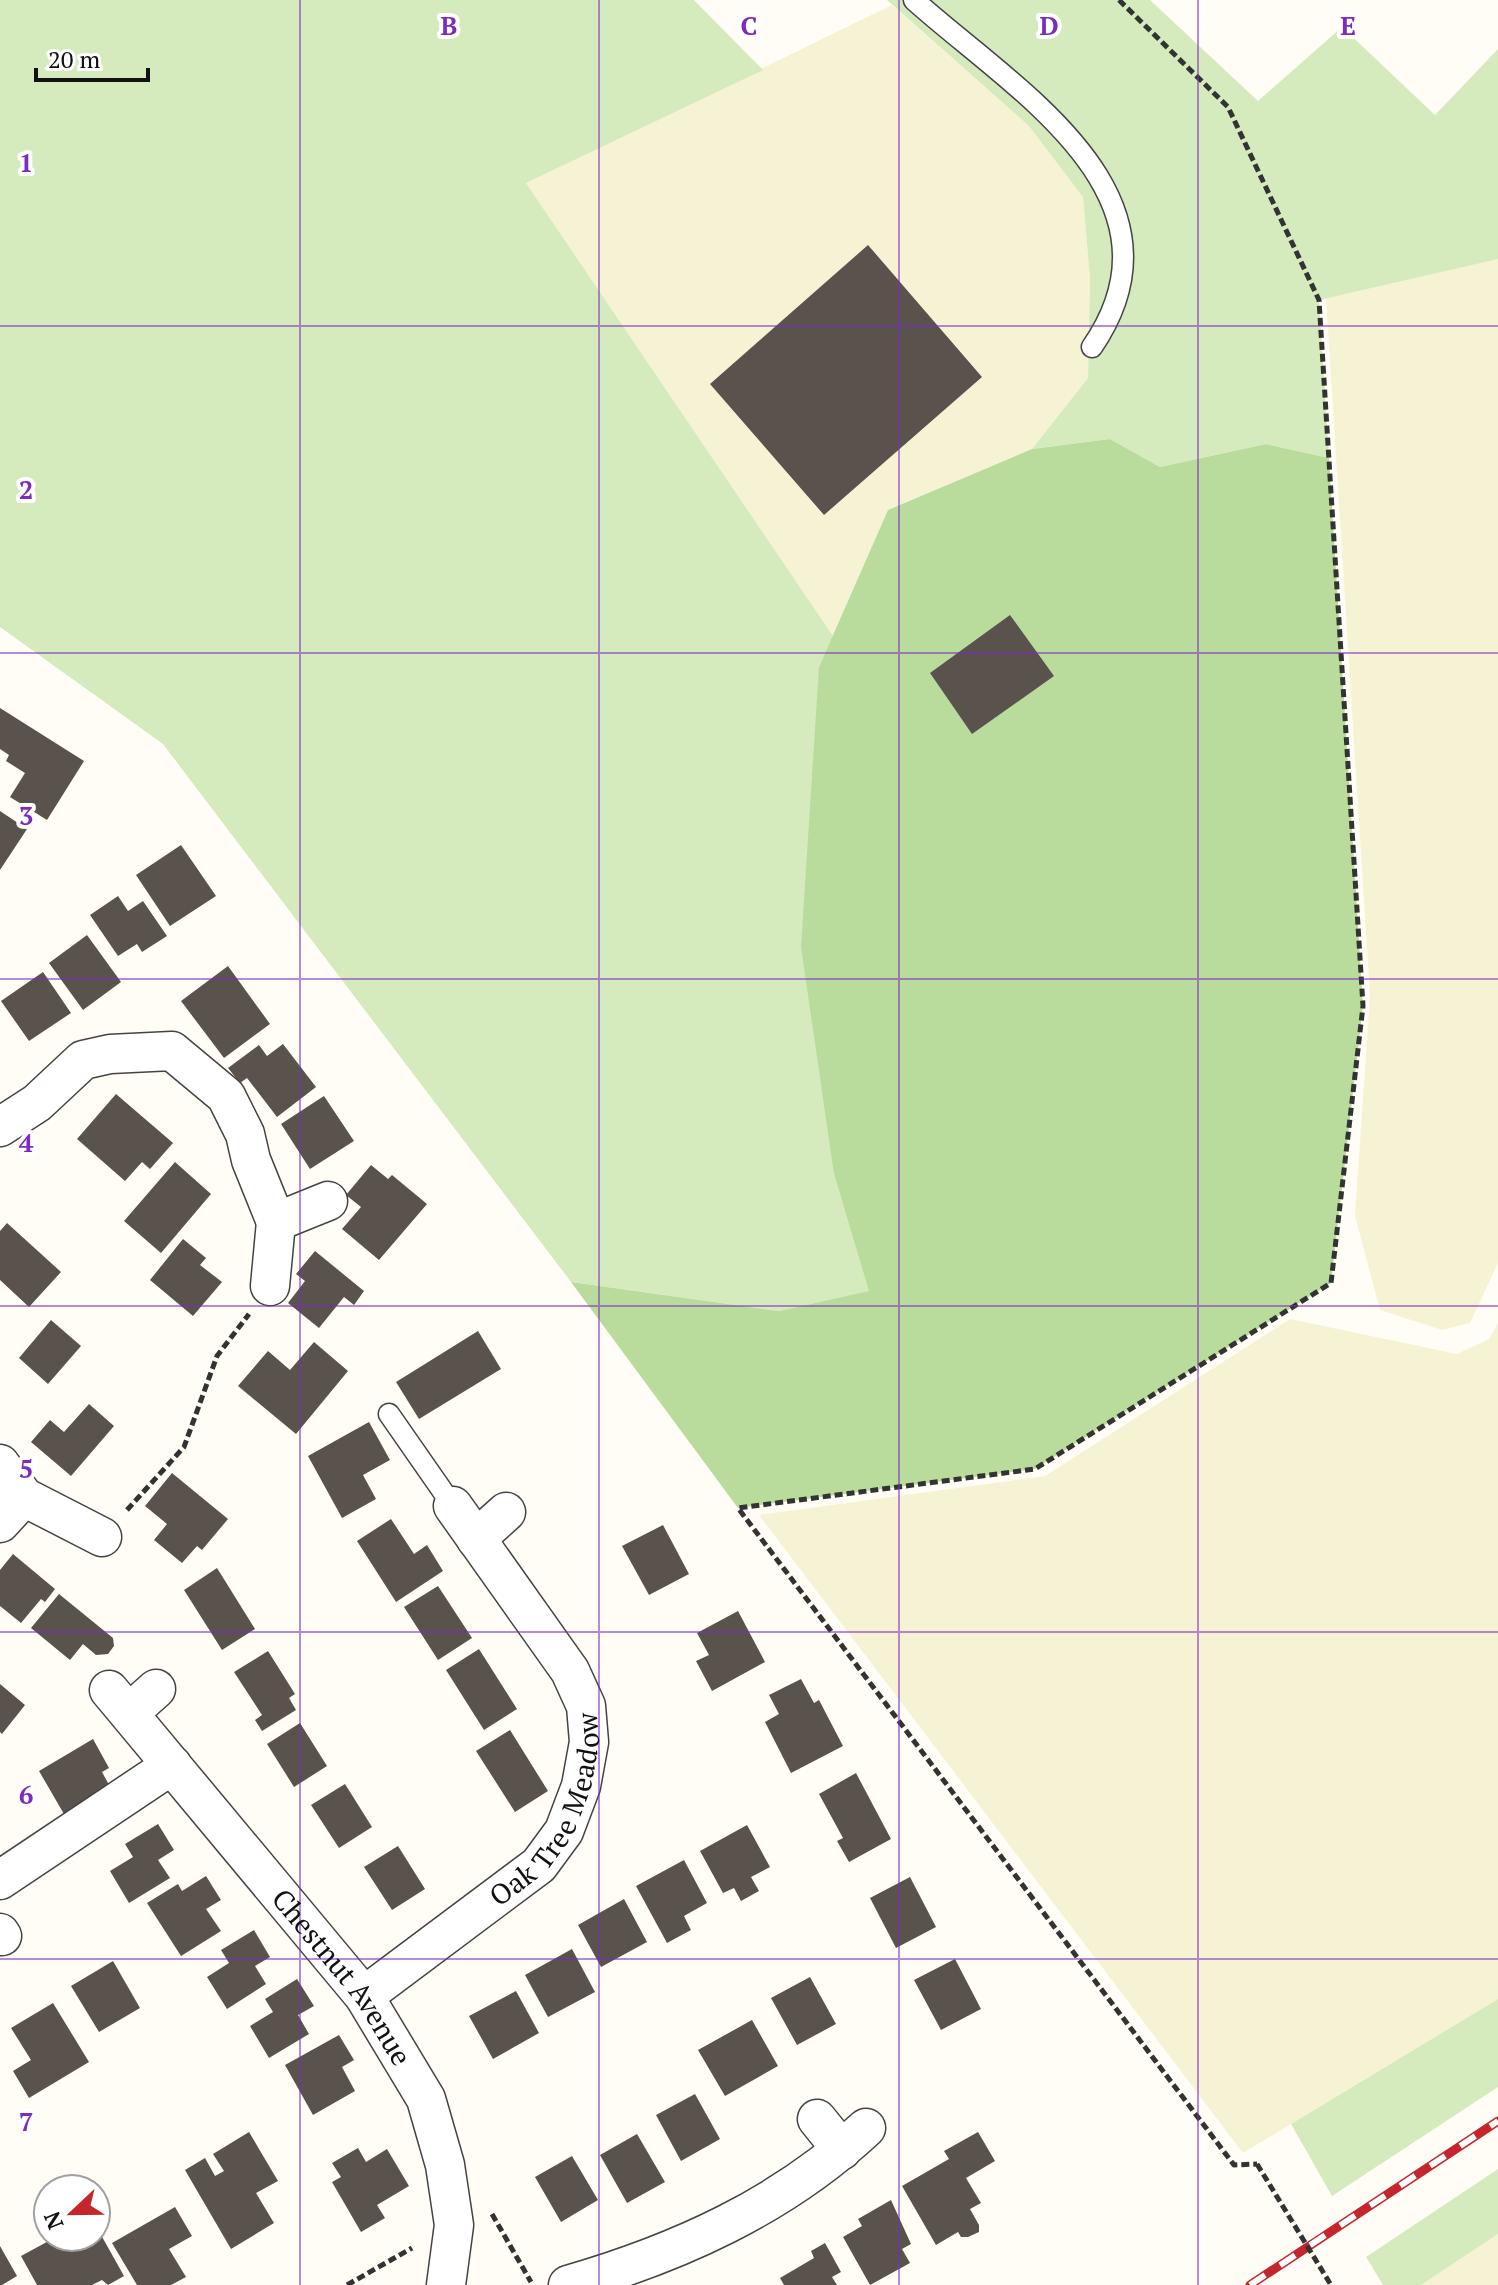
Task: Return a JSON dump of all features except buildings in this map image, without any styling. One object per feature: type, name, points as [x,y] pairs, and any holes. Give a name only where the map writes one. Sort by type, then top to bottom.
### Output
[{"type":"street","points":[[0,1127],[37,1103],[83,1060],[110,1054],[172,1051],[199,1070],[226,1096],[245,1134],[251,1160],[276,1222],[270,1286]]},
{"type":"street","points":[[276,1222],[328,1201]]},
{"type":"street","points":[[0,1464],[12,1510],[102,1537]]},
{"type":"street","name":"Oak Tree Meadow","points":[[364,1996],[539,1865],[564,1831],[581,1786],[589,1742],[586,1706],[570,1671],[453,1506]]},
{"type":"street","points":[[476,1539],[506,1512]]},
{"type":"street","name":"Chestnut Avenue","points":[[131,1697],[172,1765],[364,1996],[426,2099],[445,2165],[454,2225],[446,2285]]},
{"type":"street","points":[[0,1880],[172,1765]]},
{"type":"street","points":[[568,2285],[637,2265],[721,2229],[790,2188],[854,2139],[817,2119]]},
{"type":"lane","points":[[914,0],[1018,84],[1071,136],[1106,188],[1122,238],[1122,281],[1110,320],[1092,347]]},
{"type":"lane","points":[[389,1414],[453,1506]]},
{"type":"path","points":[[1119,0],[1228,107],[1319,300],[1363,1006],[1331,1283],[1035,1469],[738,1508],[1234,2165],[1257,2164],[1331,2285]]},
{"type":"path","points":[[102,1537],[184,1447],[217,1356],[270,1286]]},
{"type":"shaded area","points":[[892,5],[1029,126],[1083,196],[1090,279],[1088,378],[1032,449],[888,510],[833,636],[526,183]]},
{"type":"shaded area","points":[[1498,258],[1498,1263],[1470,1323],[1442,1330],[1380,1310],[1355,1216],[1370,996],[1326,298]]},
{"type":"shaded area","points":[[1290,1319],[1457,1354],[1489,1339],[1498,1323],[1498,1999],[1243,2153],[759,1515],[1045,1476]]},
{"type":"shaded area","points":[[1498,2234],[1498,2285],[1421,2285]]},
{"type":"green space","points":[[0,0],[694,0],[763,70],[526,183],[833,636],[819,667],[834,1174],[870,1291],[779,1311],[571,1282],[163,744],[0,627]]},
{"type":"green space","points":[[887,0],[1150,0],[1258,101],[1342,27],[1435,115],[1498,49],[1498,259],[1319,300],[1329,458],[1266,444],[1160,467],[1110,439],[1032,449],[1088,378],[1090,279],[1083,197],[1029,126]]},
{"type":"green space","points":[[1110,439],[1160,467],[1266,444],[1329,458],[1363,1006],[1331,1283],[1035,1469],[738,1508],[571,1282],[779,1311],[869,1291],[834,1174],[801,947],[819,667],[888,510],[1032,449]]},
{"type":"green space","points":[[1498,1999],[1498,2087],[1332,2196],[1291,2124]]},
{"type":"green space","points":[[1498,2169],[1498,2234],[1421,2285],[1383,2285],[1366,2257]]},
{"type":"railway","points":[[1250,2285],[1498,2121]]}]
